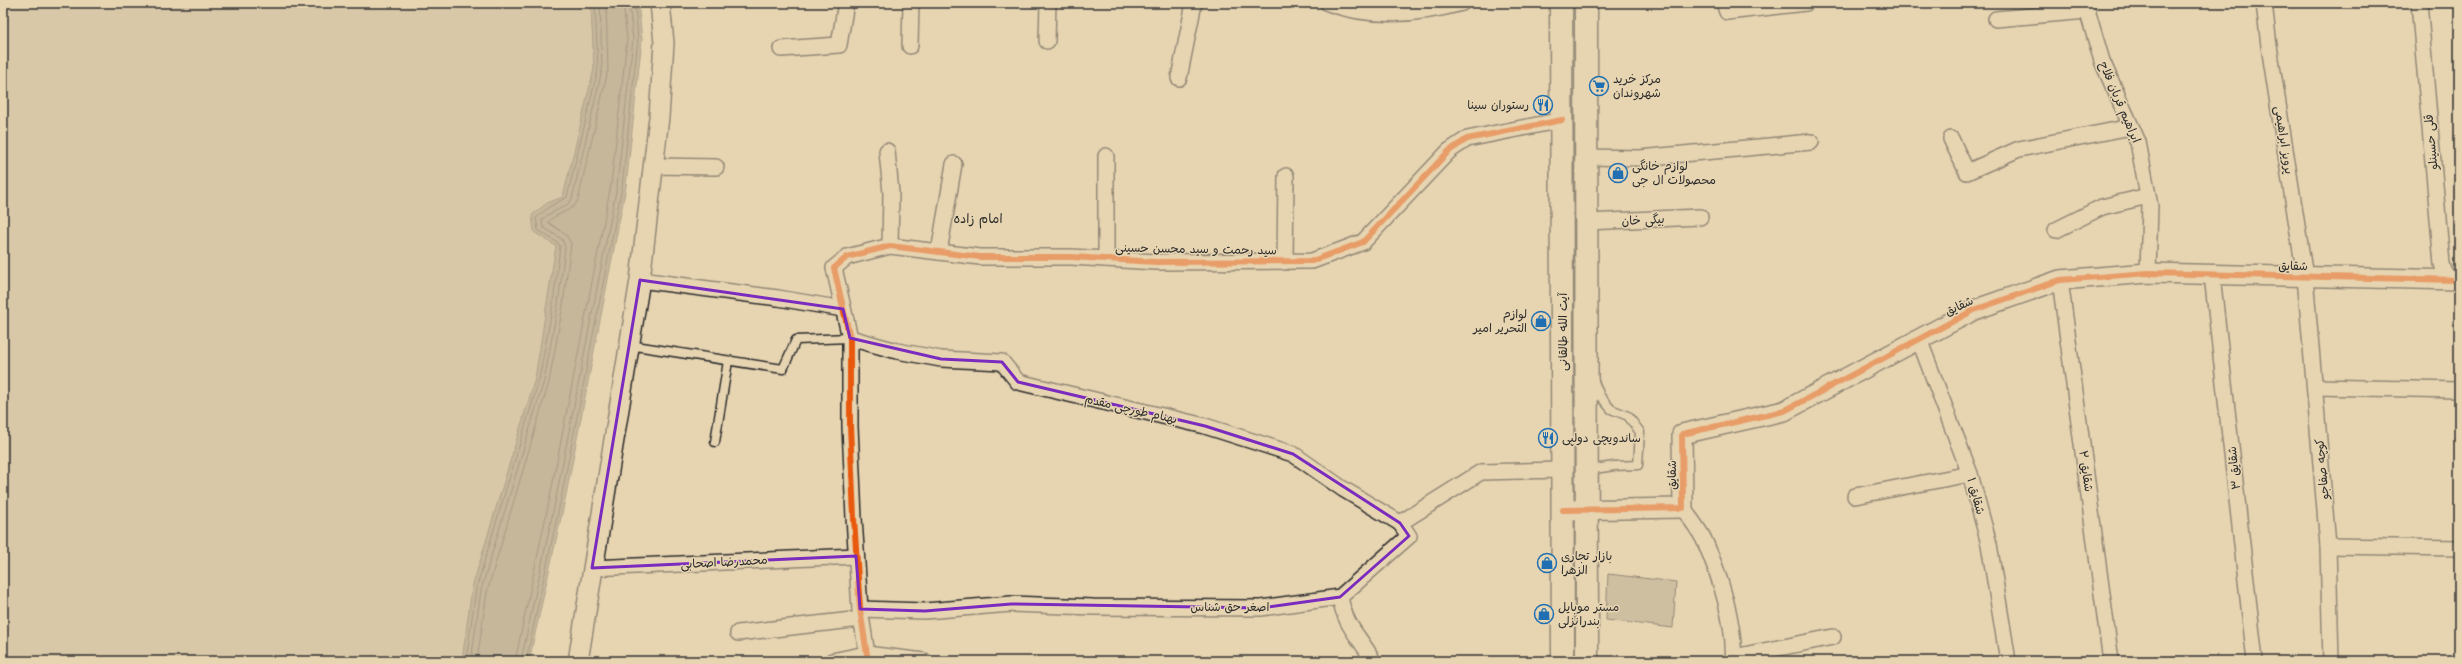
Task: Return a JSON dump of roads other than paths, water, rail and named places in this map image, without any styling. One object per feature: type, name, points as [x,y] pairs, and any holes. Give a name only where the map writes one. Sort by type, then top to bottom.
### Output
[{"type":"main road","name":"آیت الله طالقانی","points":[[1561,3],[1563,661]]},
{"type":"main road","name":"آیت الله طالقانی","points":[[1586,3],[1587,661]]},
{"type":"main road","points":[[1563,470],[1587,470]]},
{"type":"street","points":[[578,661],[640,280],[653,166],[664,43],[660,3]]},
{"type":"street","points":[[781,49],[839,45],[846,3]]},
{"type":"street","points":[[910,46],[911,3]]},
{"type":"street","points":[[1047,41],[1048,3]]},
{"type":"street","points":[[1179,78],[1194,3]]},
{"type":"street","points":[[1328,3],[1350,11],[1398,15],[1439,9],[1462,3]]},
{"type":"street","points":[[1724,3],[1727,12],[1806,3]]},
{"type":"street","name":"پرویز ابراهیمی","points":[[2264,3],[2269,46],[2305,277]]},
{"type":"street","name":"قلی حسینلو","points":[[2418,3],[2442,264],[2453,280]]},
{"type":"street","points":[[1996,19],[2086,7]]},
{"type":"street","name":"ابراهیم قربان فلاح","points":[[2086,7],[2102,61],[2138,142],[2148,196],[2148,274]]},
{"type":"street","name":"سید رحمت و سید محسن حسینی","points":[[867,657],[860,614],[856,556],[850,426],[850,338],[834,268],[847,257],[890,246],[980,257],[1106,259],[1156,262],[1312,261],[1364,242],[1449,151],[1467,139],[1562,120]]},
{"type":"street","points":[[1951,139],[1968,172],[2019,148],[2132,127]]},
{"type":"street","points":[[1586,157],[1640,158],[1811,142]]},
{"type":"street","points":[[887,151],[891,193],[890,246]]},
{"type":"street","points":[[1106,156],[1106,259]]},
{"type":"street","points":[[939,252],[954,164]]},
{"type":"street","points":[[653,166],[716,168]]},
{"type":"street","points":[[1285,262],[1286,176]]},
{"type":"street","points":[[2056,230],[2102,207],[2148,196]]},
{"type":"street","name":"بیگی خان","points":[[1586,222],[1700,217]]},
{"type":"street","name":"شقایق","points":[[1683,508],[1682,434],[1784,411],[1918,338],[1974,310],[2060,280],[2148,274],[2453,280]]},
{"type":"street","name":"شقایق ۳","points":[[2212,275],[2255,661]]},
{"type":"street","name":"کوچه صفاجو","points":[[2305,277],[2328,546],[2331,661]]},
{"type":"street","points":[[640,280],[778,298],[843,309]]},
{"type":"street","name":"شقایق ۲","points":[[2060,280],[2111,661]]},
{"type":"street","name":"بهنام طورچی مقدم","points":[[850,338],[898,351],[941,359],[1002,362],[1018,382],[1205,426],[1293,454],[1343,489],[1400,523]]},
{"type":"street","name":"شقایق ۱","points":[[1918,338],[1970,474],[1989,544],[2008,661]]},
{"type":"street","points":[[2315,387],[2459,390]]},
{"type":"street","points":[[1373,661],[1353,635],[1342,610],[1340,597],[1409,536],[1400,523],[1482,472],[1563,470]]},
{"type":"street","points":[[1855,496],[1970,474]]},
{"type":"street","points":[[1563,510],[1683,508],[1705,540],[1718,578],[1730,626],[1734,659],[1833,636]]},
{"type":"street","points":[[2328,546],[2459,548]]},
{"type":"street","name":"محمدرضا اصحابی","points":[[592,568],[856,556]]},
{"type":"street","name":"اصغر حق شناس","points":[[738,633],[860,614],[925,611],[1011,604],[1092,607],[1261,608],[1340,597]]},
{"type":"street","points":[[832,661],[867,657],[924,661]]},
{"type":"lane","points":[[629,345],[783,369],[796,340],[850,338]]},
{"type":"lane","points":[[715,442],[728,360]]},
{"type":"lane","points":[[1587,369],[1596,382],[1600,396],[1611,409],[1628,416],[1640,432],[1638,465],[1614,466],[1587,470]]},
{"type":"water","points":[[591,3],[638,3],[642,39],[626,187],[565,500],[529,661],[462,661],[472,588],[535,379],[556,246],[534,232],[532,215],[547,203],[563,197],[594,69]]},
{"type":"place","name":"مرکز خرید شهروندان","points":[[1599,86]]},
{"type":"place","name":"رستوران سینا","points":[[1543,105]]},
{"type":"place","name":"لوازم خانگی محصولات ال جی","points":[[1618,173]]},
{"type":"place","name":"لوازم التحریر امیر","points":[[1541,321]]},
{"type":"place","name":"ساندویچی دولپی","points":[[1548,438]]},
{"type":"place","name":"بازار تجاری الزهرا","points":[[1547,563]]},
{"type":"place","name":"مستر موبایل بندرانزلی","points":[[1544,614]]},
{"type":"district","name":"امام زاده","points":[[978,218]]}]
